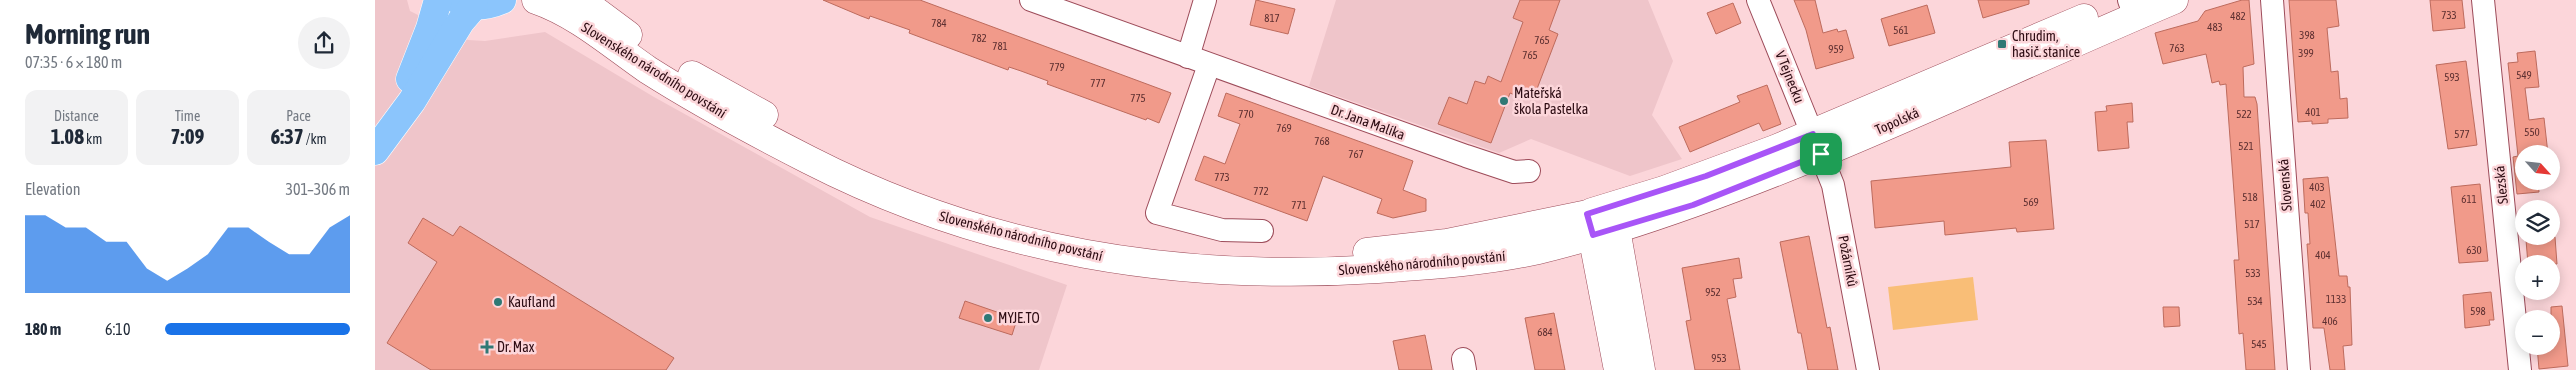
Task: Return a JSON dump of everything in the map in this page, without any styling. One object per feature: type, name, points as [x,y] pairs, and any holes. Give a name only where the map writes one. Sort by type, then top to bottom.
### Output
[{"type":"main road","points":[[382,141],[422,52],[438,0]]},
{"type":"main road","points":[[382,141],[412,101],[461,21],[466,3],[484,6],[502,0]]},
{"type":"main road","name":"Slovenského národního povstání","points":[[536,0],[560,10],[701,102],[833,172],[917,209],[1040,244],[1105,258],[1164,267],[1249,273],[1304,273],[1471,261],[1539,250],[1602,221]]},
{"type":"main road","name":"Slovenského národního povstání","points":[[581,0],[670,62],[837,154],[908,186],[1003,215],[1069,232],[1185,251],[1233,254],[1326,254],[1447,243],[1602,221]]},
{"type":"main road","name":"Topolská","points":[[1602,221],[1693,205],[1817,144],[2133,5],[2174,0]]},
{"type":"main road","points":[[1602,221],[1618,370]]},
{"type":"main road","points":[[1602,221],[1641,370]]},
{"type":"street","name":"Dr. Jana Malíka","points":[[1031,0],[1466,156],[1514,172],[1529,171]]},
{"type":"street","points":[[1188,57],[1205,0]]},
{"type":"street","name":"V Tejnecku","points":[[1758,0],[1817,144]]},
{"type":"street","name":"Slovenská","points":[[2272,0],[2299,370]]},
{"type":"street","name":"Slezská","points":[[2483,0],[2520,370]]},
{"type":"street","points":[[1209,65],[1157,213],[1222,230],[1263,231]]},
{"type":"street","name":"Požárníků","points":[[1817,144],[1834,188],[1868,370]]},
{"type":"shaded area","points":[[375,0],[407,0],[410,11],[468,40],[485,41],[545,32],[654,97],[870,217],[1067,285],[1039,370],[375,370]]},
{"type":"shaded area","name":"Mateřská škola Pastelka","points":[[1336,0],[1648,0],[1673,61],[1652,115],[1682,159],[1630,176],[1531,139],[1499,153],[1309,86]]},
{"type":"shaded area","points":[[1973,277],[1978,320],[1893,330],[1888,287]]},
{"type":"building","points":[[823,0],[920,0],[1171,93],[1159,123],[1147,118],[1146,120],[1047,84],[1048,81],[1009,67],[1008,70],[909,33],[910,30],[870,16],[869,19]]},
{"type":"building","points":[[1256,0],[1295,9],[1288,34],[1250,25]]},
{"type":"building","points":[[1520,0],[1560,0],[1549,30],[1558,34],[1535,94],[1523,89],[1520,97],[1510,93],[1491,143],[1438,124],[1449,97],[1467,104],[1475,81],[1485,84],[1488,76],[1501,82],[1523,22],[1513,18]]},
{"type":"building","points":[[1794,0],[1815,0],[1823,33],[1837,29],[1838,32],[1846,30],[1854,58],[1816,69],[1806,30]]},
{"type":"building","points":[[1978,0],[2029,0],[2029,4],[1983,18]]},
{"type":"building","points":[[2242,0],[2249,0],[2254,64],[2243,67],[2244,97],[2255,97],[2257,104],[2275,370],[2246,370],[2243,333],[2239,334],[2234,260],[2239,260],[2226,84],[2220,85],[2219,81],[2212,83],[2206,54],[2163,64],[2155,33],[2198,21],[2205,11]]},
{"type":"building","points":[[2289,0],[2336,0],[2339,26],[2327,28],[2331,72],[2338,71],[2340,99],[2347,98],[2348,118],[2328,119],[2328,123],[2312,124],[2312,121],[2298,122]]},
{"type":"building","points":[[2430,0],[2462,0],[2465,28],[2433,31]]},
{"type":"building","points":[[1733,3],[1741,23],[1716,34],[1707,13]]},
{"type":"building","points":[[1927,5],[1935,33],[1889,46],[1881,19]]},
{"type":"building","points":[[2535,51],[2539,87],[2525,88],[2529,120],[2544,118],[2547,145],[2517,145],[2508,63],[2518,62],[2517,53]]},
{"type":"building","points":[[2466,61],[2477,145],[2448,149],[2436,65]]},
{"type":"building","points":[[1767,85],[1781,124],[1763,131],[1759,123],[1690,152],[1679,127],[1740,102],[1737,96]]},
{"type":"building","points":[[1226,93],[1413,161],[1403,190],[1426,199],[1426,211],[1393,218],[1377,213],[1382,199],[1323,176],[1307,221],[1195,180],[1204,156],[1225,164],[1240,124],[1218,116]]},
{"type":"building","points":[[2132,103],[2133,122],[2127,122],[2129,148],[2098,151],[2095,112],[2107,111],[2106,106]]},
{"type":"building","points":[[2046,140],[2054,229],[2017,232],[2016,228],[1945,235],[1944,221],[1875,228],[1871,181],[2011,167],[2009,142]]},
{"type":"building","points":[[2513,157],[2515,157],[2515,176]]},
{"type":"building","points":[[2328,177],[2339,276],[2347,276],[2348,287],[2350,287],[2352,345],[2343,346],[2345,370],[2330,370],[2324,328],[2313,328],[2307,244],[2310,244],[2308,213],[2305,213],[2303,179]]},
{"type":"building","points":[[2480,184],[2488,261],[2459,263],[2451,187]]},
{"type":"building","points":[[2517,190],[2539,190],[2539,192],[2517,194]]},
{"type":"building","name":"Kaufland","points":[[423,218],[453,236],[460,226],[674,358],[666,370],[431,370],[387,343],[437,262],[408,243]]},
{"type":"building","points":[[1809,236],[1827,328],[1830,327],[1838,370],[1808,370],[1801,333],[1798,333],[1780,242]]},
{"type":"building","points":[[2526,245],[2556,245],[2556,255],[2527,255]]},
{"type":"building","points":[[1739,258],[1742,278],[1733,279],[1736,297],[1727,299],[1740,370],[1695,370],[1686,321],[1691,320],[1682,268]]},
{"type":"building","points":[[2491,292],[2494,320],[2489,320],[2490,325],[2465,328],[2463,295]]},
{"type":"building","name":"MYJE.TO","points":[[965,301],[1017,319],[1012,335],[959,318]]},
{"type":"building","points":[[2562,306],[2568,366],[2539,369],[2538,355],[2560,355],[2560,310],[2551,310],[2551,307]]},
{"type":"building","points":[[2163,307],[2179,307],[2180,326],[2164,327]]},
{"type":"building","points":[[1554,313],[1565,370],[1535,370],[1525,318]]},
{"type":"building","points":[[1425,335],[1432,370],[1399,370],[1393,341]]},
{"type":"place","name":"Chrudim, hasič. stanice","points":[[2002,44]]},
{"type":"place","name":"Mateřská škola Pastelka","points":[[1504,101]]},
{"type":"place","name":"Kaufland","points":[[498,302]]},
{"type":"place","name":"MYJE.TO","points":[[988,318]]},
{"type":"place","name":"Dr. Max","points":[[487,347]]},
{"type":"route","points":[[1813,134],[1821,154],[1693,205],[1593,235],[1587,214],[1706,176],[1813,134]]}]
